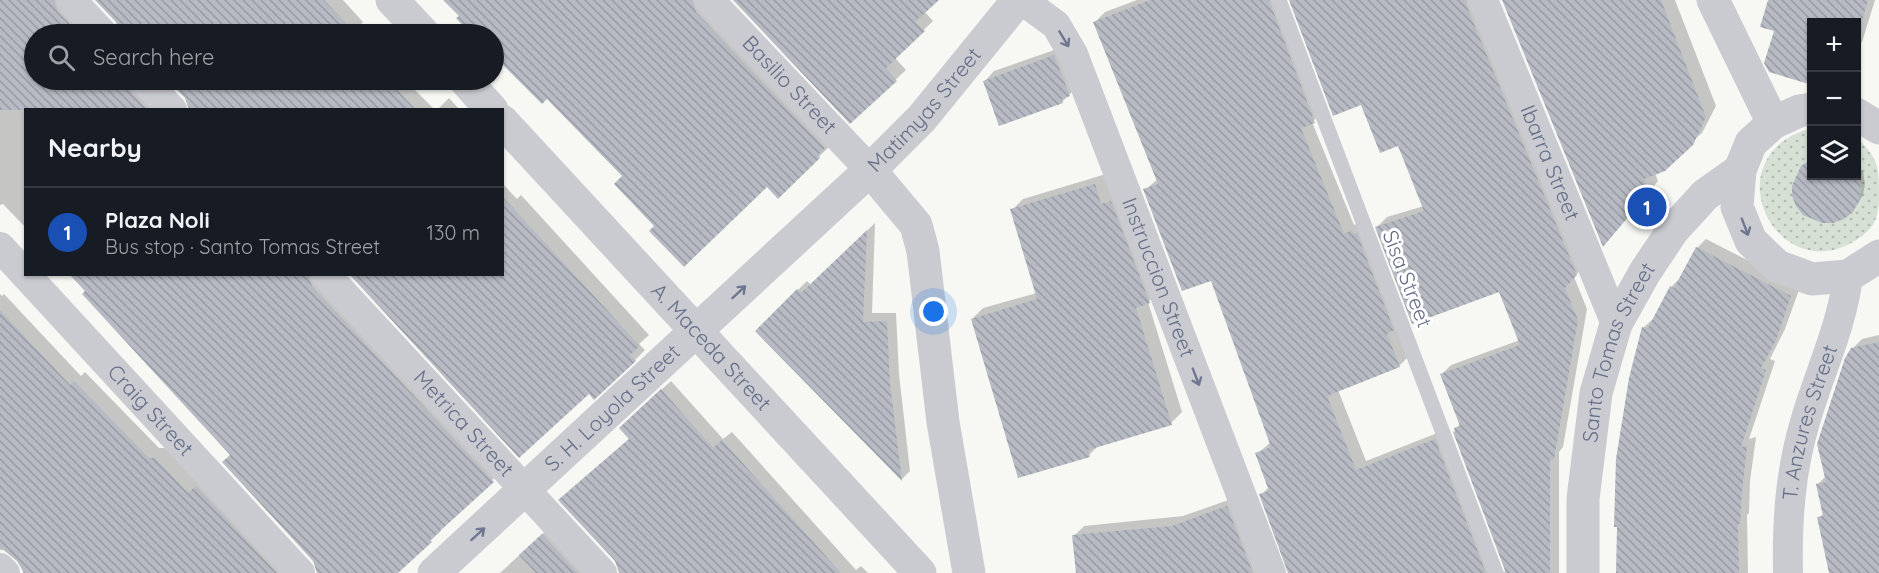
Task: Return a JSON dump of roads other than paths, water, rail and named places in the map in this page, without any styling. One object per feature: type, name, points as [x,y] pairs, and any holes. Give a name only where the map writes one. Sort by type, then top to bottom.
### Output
[{"type":"street","points":[[71,0],[94,24]]},
{"type":"street","points":[[392,0],[415,24]]},
{"type":"street","name":"Basilio Street","points":[[709,0],[870,170]]},
{"type":"street","name":"Matimyas Street","points":[[969,573],[943,422],[923,251],[915,225],[870,170],[922,118],[1020,0]]},
{"type":"street","name":"Instruccion Street","points":[[1020,0],[1056,25],[1073,54],[1271,573]]},
{"type":"street","name":"Ibarra Street","points":[[1483,0],[1616,324]]},
{"type":"street","points":[[1713,0],[1773,123]]},
{"type":"street","points":[[153,90],[170,108]]},
{"type":"street","points":[[474,90],[490,108]]},
{"type":"street","points":[[1807,110],[1773,123],[1751,143],[1740,170],[1737,207],[1751,241],[1777,266],[1812,279],[1848,276],[1879,256]]},
{"type":"street","points":[[1861,117],[1879,128]]},
{"type":"street","name":"A. Maceda Street","points":[[504,123],[920,573]]},
{"type":"street","name":"S. H. Loyola Street","points":[[434,573],[870,170]]},
{"type":"street","name":"Santo Tomas Street","points":[[1582,573],[1583,499],[1596,393],[1616,324],[1645,272],[1673,230],[1705,195],[1740,170]]},
{"type":"street","name":"Craig Street","points":[[0,247],[24,273]]},
{"type":"street","name":"Craig Street","points":[[27,276],[300,573]]},
{"type":"street","name":"Metrica Street","points":[[327,276],[602,573]]},
{"type":"street","name":"T. Anzures Street","points":[[1788,573],[1787,519],[1794,466],[1804,422],[1845,301],[1848,276]]},
{"type":"street","points":[[0,568],[5,573]]},
{"type":"lane","name":"Sisa Street","points":[[1279,0],[1496,573]]},
{"type":"place","name":"Plaza Noli","points":[[1647,207]]}]
